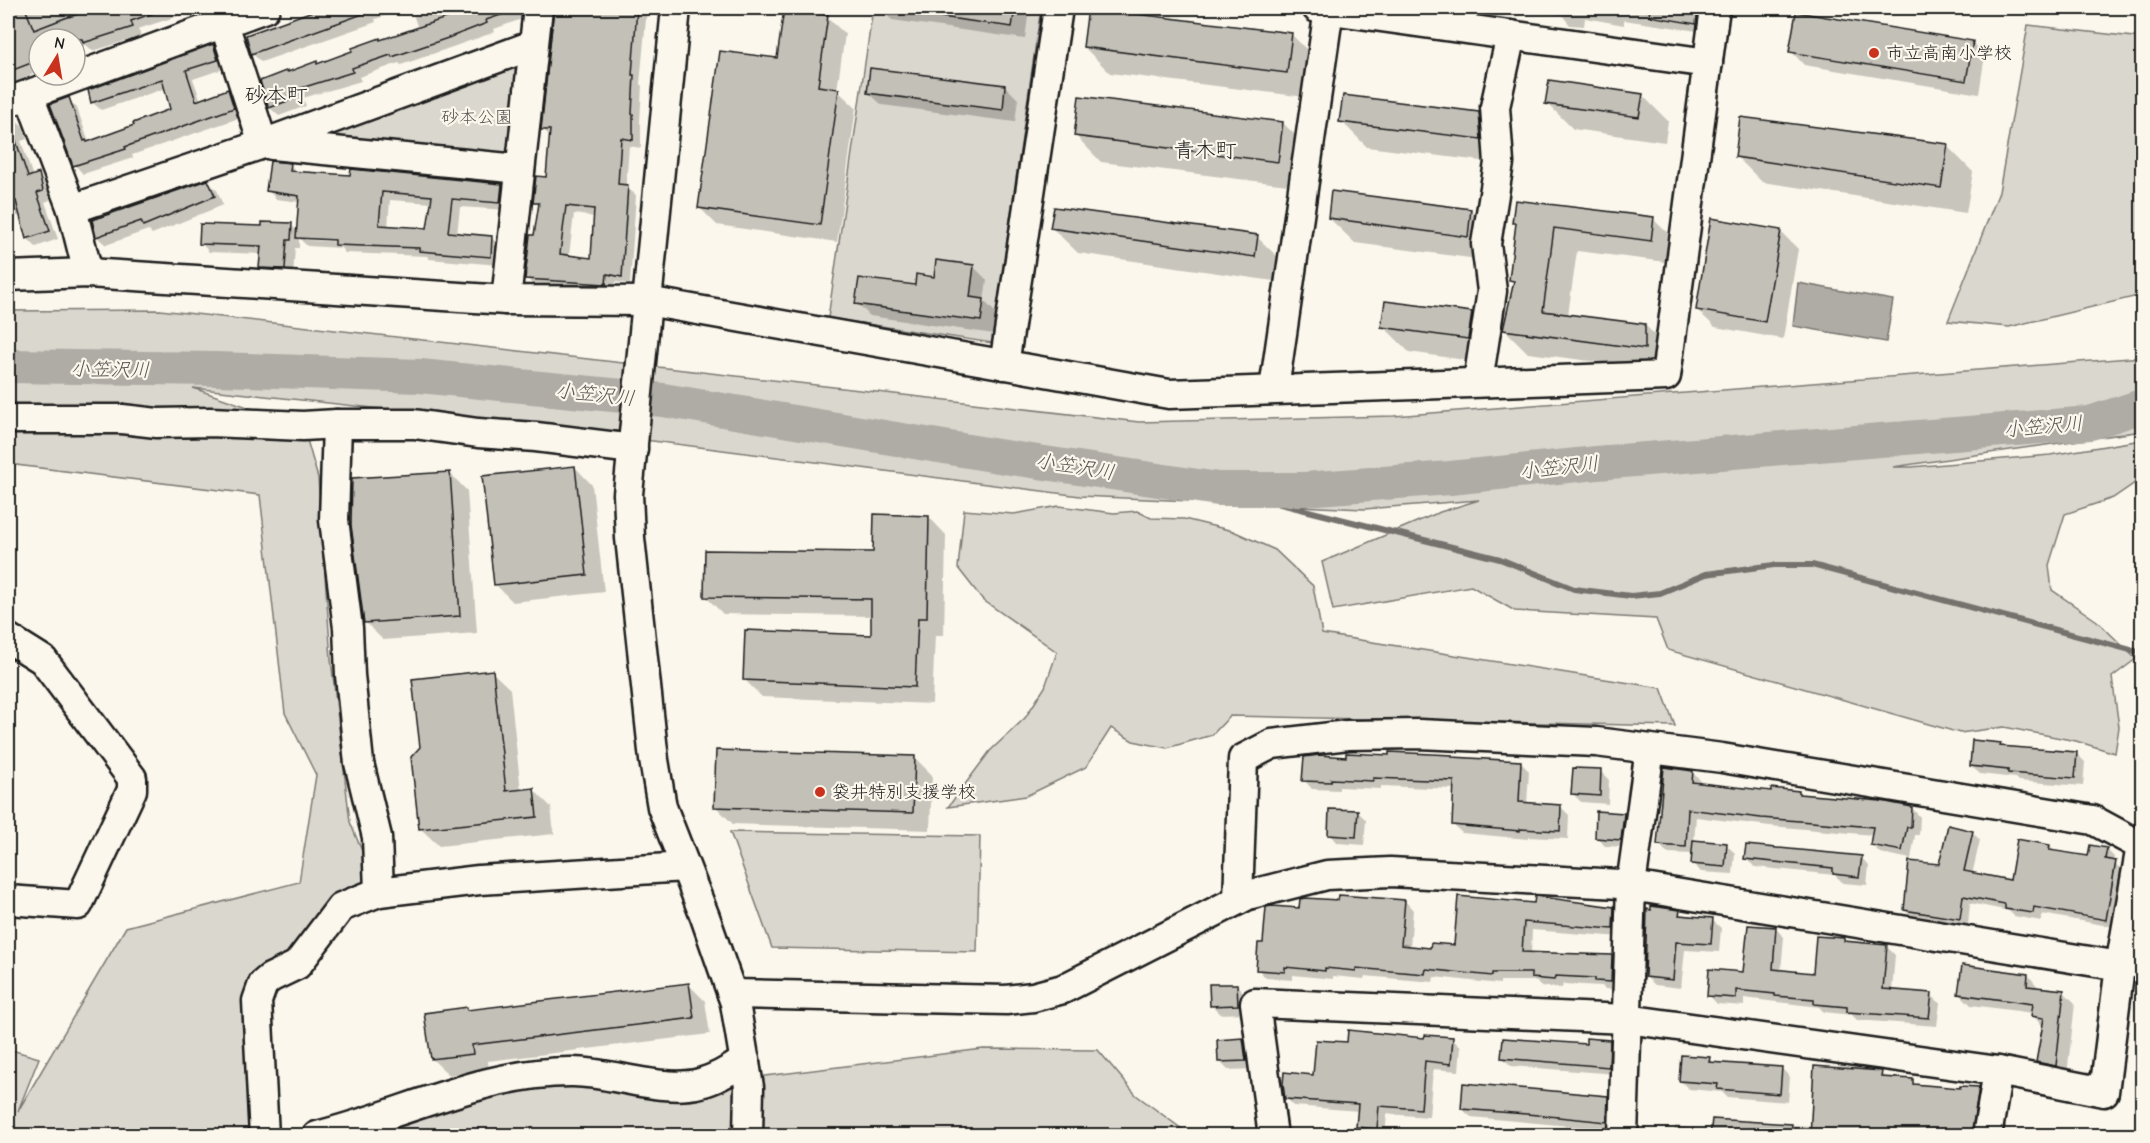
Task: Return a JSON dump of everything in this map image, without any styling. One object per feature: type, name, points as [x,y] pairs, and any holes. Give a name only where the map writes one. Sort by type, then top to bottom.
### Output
[{"type":"street","points":[[88,273],[72,209],[18,98],[222,14],[265,8]]},
{"type":"street","points":[[506,300],[538,8]]},
{"type":"street","points":[[676,8],[628,494],[630,538],[654,760],[662,807],[732,994],[749,1087],[748,1136]]},
{"type":"street","points":[[1004,365],[1058,8]]},
{"type":"street","points":[[1274,389],[1323,8],[1708,63]]},
{"type":"street","points":[[8,276],[88,273],[646,309],[1004,365],[1169,394],[1666,376],[1715,8]]},
{"type":"street","points":[[222,14],[263,144]]},
{"type":"street","points":[[1478,382],[1492,291],[1486,244],[1499,163],[1495,107],[1511,34]]},
{"type":"street","points":[[72,209],[263,144],[533,45]]},
{"type":"street","points":[[263,144],[520,169]]},
{"type":"street","points":[[8,418],[122,419],[157,423],[210,422],[292,426],[414,424],[633,449]]},
{"type":"street","points":[[337,424],[334,520],[348,628],[358,763],[377,837],[379,892]]},
{"type":"street","points":[[8,638],[43,660],[132,778],[132,790],[78,905],[8,900]]},
{"type":"street","points":[[1238,900],[1243,759],[1272,744],[1347,735],[1419,734],[1596,742],[1734,760],[2093,820],[2141,846],[2131,963],[2104,1092],[1998,1071],[1628,1019],[1255,1003],[1273,1136]]},
{"type":"street","points":[[1623,1136],[1631,885],[1650,749]]},
{"type":"street","points":[[264,1136],[256,1001],[263,984],[297,964],[341,907],[379,892],[479,880],[685,867]]},
{"type":"street","points":[[732,994],[1006,1000],[1033,997],[1063,989],[1248,894],[1327,875],[1390,872],[1631,885],[2131,963]]},
{"type":"street","points":[[317,1136],[524,1075],[574,1072],[670,1085],[700,1083],[730,1071],[745,1060]]},
{"type":"street","points":[[1987,1136],[1998,1071]]},
{"type":"green space","points":[[873,8],[1041,8],[992,343],[828,318]]},
{"type":"green space","points":[[2028,25],[2142,38],[2142,295],[2009,327],[1948,321],[1999,192]]},
{"type":"green space","name":"砂本公園","points":[[510,64],[522,77],[512,159],[312,144],[314,133]]},
{"type":"green space","points":[[160,310],[1139,422],[1394,416],[2142,357],[2142,431],[1893,467],[2050,455],[2142,440],[2142,478],[2113,498],[2065,514],[2049,565],[2052,590],[2097,621],[2136,659],[2112,677],[2119,727],[2115,753],[2076,741],[2004,727],[1960,733],[1668,650],[1656,619],[1515,611],[1471,586],[1333,610],[1322,562],[1440,512],[1479,500],[1364,509],[1080,496],[544,427],[193,388],[303,426],[318,478],[331,659],[350,822],[379,892],[257,1001],[264,1135],[8,1135],[8,1049],[39,1058],[18,1111],[126,927],[299,882],[316,775],[285,713],[260,495],[8,464],[8,311]]},
{"type":"green space","points":[[1059,506],[1114,513],[1137,511],[1151,518],[1184,519],[1233,531],[1275,550],[1313,586],[1322,634],[1661,688],[1675,726],[1230,716],[1212,735],[1167,748],[1133,741],[1111,728],[1086,767],[1026,796],[948,807],[990,751],[1025,718],[1045,687],[1057,652],[983,600],[958,568],[964,510],[1014,514]]},
{"type":"green space","points":[[730,832],[980,836],[977,952],[772,948]]},
{"type":"green space","points":[[983,1049],[1098,1050],[1136,1095],[1190,1135],[312,1136],[536,1075],[700,1084]]},
{"type":"shaded area","points":[[1798,283],[1893,300],[1886,342],[1793,326]]},
{"type":"building","points":[[8,8],[25,8],[33,27],[27,27],[27,65],[8,72]]},
{"type":"building","points":[[99,8],[161,8],[162,10],[131,21],[133,27],[87,42],[87,27],[42,27]]},
{"type":"building","points":[[321,8],[374,8],[374,10],[251,54],[246,35]]},
{"type":"building","points":[[446,8],[516,8],[516,10],[486,20],[487,23],[448,38],[352,68],[353,72],[295,90],[298,97],[269,108],[260,81],[317,61],[317,64],[380,38],[380,40],[449,17]]},
{"type":"building","points":[[554,8],[637,8],[632,75],[634,75],[633,140],[621,138],[618,184],[628,185],[622,277],[607,274],[606,284],[525,279],[530,235],[534,235],[539,203],[533,203],[536,176],[546,177],[550,130],[541,130]],"holes":[[[566,206],[594,209],[591,258],[560,254]]]},
{"type":"building","points":[[943,8],[1015,8],[1012,27],[942,17]]},
{"type":"building","points":[[1088,8],[1292,33],[1287,73],[1083,47]]},
{"type":"building","points":[[1650,8],[1698,8],[1696,24],[1649,16]]},
{"type":"building","points":[[784,9],[828,15],[818,86],[839,89],[820,225],[698,208],[720,51],[777,58]]},
{"type":"building","points":[[1796,12],[1973,41],[1966,81],[1789,52]]},
{"type":"building","points":[[213,44],[218,60],[186,70],[196,101],[228,89],[234,108],[125,147],[126,149],[73,166],[50,104],[69,97],[84,141],[87,142],[134,125],[133,123],[170,109],[162,79],[91,103],[88,90]]},
{"type":"building","points":[[870,68],[1005,85],[1003,110],[867,93]]},
{"type":"building","points":[[1549,80],[1643,94],[1639,117],[1545,104]]},
{"type":"building","points":[[1343,95],[1479,112],[1481,139],[1339,122]]},
{"type":"building","points":[[1079,96],[1283,122],[1278,162],[1074,136]]},
{"type":"building","points":[[1740,117],[1948,144],[1941,188],[1735,157]]},
{"type":"building","points":[[8,123],[10,123],[28,177],[39,173],[43,191],[37,193],[50,231],[26,239],[16,201],[8,203]]},
{"type":"building","points":[[270,161],[291,163],[290,171],[350,175],[351,169],[502,184],[500,203],[452,199],[448,232],[492,236],[491,257],[419,251],[419,248],[335,245],[335,240],[296,238],[299,196],[266,191]],"holes":[[[382,192],[432,196],[427,228],[379,225]]]},
{"type":"building","points":[[208,180],[215,196],[143,226],[141,221],[96,237],[92,220]]},
{"type":"building","points":[[1331,191],[1471,209],[1468,237],[1328,218]]},
{"type":"building","points":[[1515,200],[1654,217],[1651,241],[1554,228],[1543,311],[1645,324],[1645,349],[1503,330],[1514,281],[1509,280],[1516,223],[1512,223]]},
{"type":"building","points":[[1054,207],[1258,235],[1255,257],[1050,228]]},
{"type":"building","points":[[1711,218],[1781,230],[1765,322],[1696,310]]},
{"type":"building","points":[[262,222],[292,223],[291,240],[287,240],[285,269],[259,268],[261,246],[199,244],[200,224],[262,226]]},
{"type":"building","points":[[936,260],[974,265],[970,297],[984,299],[981,321],[855,304],[859,278],[915,285],[916,274],[934,277]]},
{"type":"building","points":[[1385,301],[1472,312],[1468,339],[1381,327]]},
{"type":"building","points":[[575,466],[587,575],[494,585],[482,476]]},
{"type":"building","points":[[450,472],[460,616],[364,623],[351,525],[352,478]]},
{"type":"building","points":[[874,514],[929,516],[927,618],[918,618],[915,687],[743,680],[745,630],[871,635],[871,599],[704,597],[705,550],[873,552]]},
{"type":"building","points":[[493,670],[506,791],[534,788],[537,817],[419,829],[411,757],[420,747],[412,679]]},
{"type":"building","points":[[1972,740],[2001,743],[2000,746],[2077,752],[2075,778],[2008,773],[2008,770],[1970,766]]},
{"type":"building","points":[[716,750],[915,756],[913,813],[714,807]]},
{"type":"building","points":[[1389,752],[1521,761],[1519,802],[1561,805],[1560,831],[1520,829],[1520,831],[1452,825],[1454,781],[1373,778],[1373,781],[1331,779],[1331,782],[1302,781],[1304,757],[1319,755],[1346,757],[1346,753],[1389,755]]},
{"type":"building","points":[[1664,767],[1693,771],[1692,782],[1771,791],[1771,788],[1799,791],[1799,794],[1881,801],[1912,807],[1911,827],[1907,827],[1902,851],[1870,845],[1873,827],[1761,818],[1688,809],[1686,847],[1657,845]]},
{"type":"building","points":[[1573,768],[1601,769],[1600,796],[1571,794]]},
{"type":"building","points":[[1329,809],[1358,810],[1356,837],[1328,835]]},
{"type":"building","points":[[1596,811],[1624,813],[1621,840],[1595,838]]},
{"type":"building","points":[[1948,825],[1973,831],[1964,871],[2010,880],[2017,839],[2050,845],[2049,850],[2088,856],[2090,845],[2107,848],[2105,859],[2116,861],[2106,920],[2034,907],[2033,913],[2005,909],[2005,904],[1963,896],[1960,919],[1904,910],[1909,861],[1939,864]]},
{"type":"building","points":[[1693,840],[1727,843],[1725,867],[1691,864]]},
{"type":"building","points":[[1746,845],[1862,856],[1859,877],[1833,874],[1833,868],[1744,859]]},
{"type":"building","points":[[1339,895],[1405,900],[1401,945],[1430,948],[1431,943],[1454,945],[1458,896],[1534,903],[1535,896],[1614,907],[1613,929],[1524,922],[1522,952],[1612,955],[1611,982],[1595,981],[1595,978],[1555,976],[1554,980],[1531,978],[1531,973],[1492,973],[1492,976],[1426,969],[1425,974],[1356,968],[1356,971],[1285,967],[1285,972],[1256,970],[1258,943],[1263,943],[1266,907],[1299,908],[1300,899],[1338,900]]},
{"type":"building","points":[[1651,906],[1680,910],[1679,915],[1713,918],[1711,944],[1676,942],[1673,980],[1645,977],[1647,909],[1651,910]]},
{"type":"building","points":[[1748,925],[1776,927],[1773,969],[1813,973],[1816,936],[1887,945],[1883,989],[1932,993],[1929,1018],[1847,1012],[1847,1007],[1814,1004],[1814,999],[1736,990],[1736,998],[1707,996],[1709,969],[1743,972]]},
{"type":"building","points":[[1962,965],[2028,974],[2027,986],[2064,990],[2056,1066],[2036,1062],[2044,1018],[2031,1016],[2033,1004],[1958,994]]},
{"type":"building","points":[[689,983],[694,1018],[472,1045],[473,1054],[431,1059],[424,1013],[467,1007],[467,1010]]},
{"type":"building","points":[[1209,984],[1237,984],[1238,1005],[1210,1006]]},
{"type":"building","points":[[1348,1030],[1424,1038],[1425,1035],[1453,1037],[1451,1064],[1425,1061],[1421,1109],[1379,1106],[1377,1129],[1356,1127],[1358,1104],[1285,1099],[1284,1072],[1313,1075],[1316,1040],[1347,1042]]},
{"type":"building","points":[[1243,1038],[1246,1061],[1218,1062],[1217,1040]]},
{"type":"building","points":[[1503,1038],[1586,1044],[1586,1038],[1610,1040],[1609,1067],[1501,1058]]},
{"type":"building","points":[[1681,1055],[1710,1057],[1709,1062],[1782,1067],[1780,1094],[1717,1089],[1718,1084],[1679,1081]]},
{"type":"building","points":[[1814,1066],[1882,1071],[1881,1077],[1913,1079],[1913,1084],[1960,1088],[1960,1086],[1979,1087],[1971,1136],[1810,1136]]},
{"type":"building","points":[[1463,1083],[1608,1096],[1607,1122],[1461,1109]]},
{"type":"building","points":[[1712,1119],[1792,1124],[1791,1136],[1710,1136]]},
{"type":"waterway","name":"小笠沢川","points":[[8,366],[216,369],[420,376],[663,400],[998,456],[1218,489],[1304,489],[1450,478],[1597,463],[2090,423],[2142,406]]},
{"type":"waterway","points":[[1221,489],[1500,559],[1574,589],[1631,596],[1660,593],[1706,574],[1774,565],[1812,565],[2142,653]]},
{"type":"place","name":"市立高南小学校","points":[[1874,53]]},
{"type":"place","name":"袋井特別支援学校","points":[[820,792]]},
{"type":"district","name":"砂本町","points":[[276,95]]},
{"type":"district","name":"青木町","points":[[1205,150]]}]
